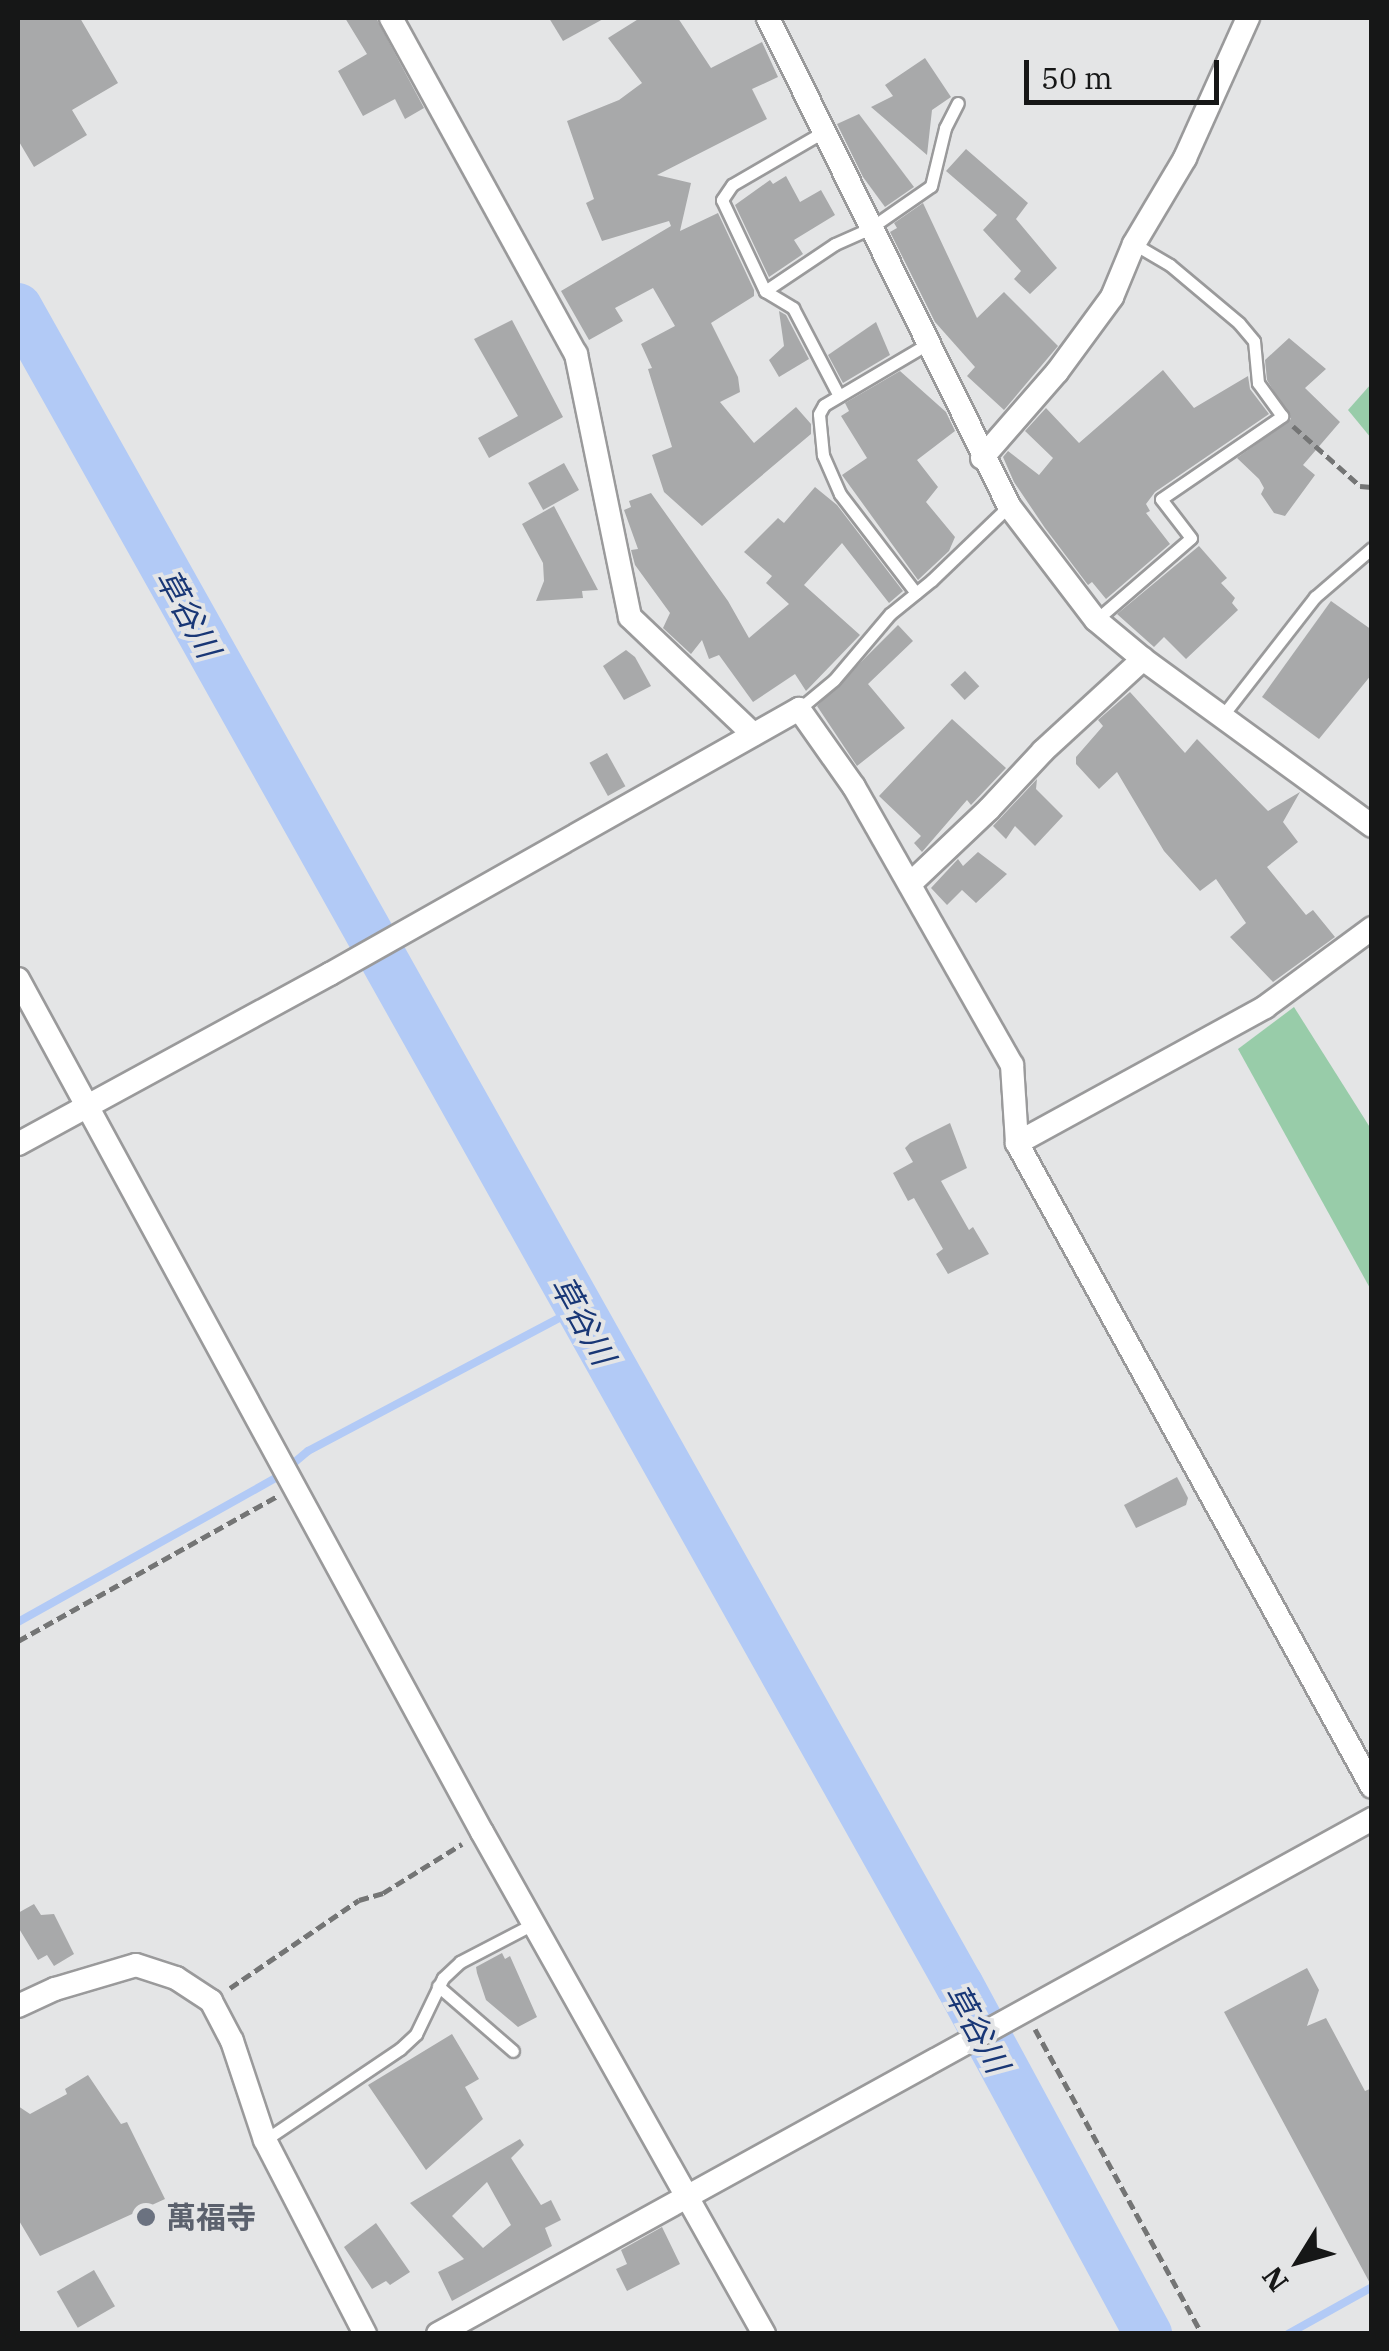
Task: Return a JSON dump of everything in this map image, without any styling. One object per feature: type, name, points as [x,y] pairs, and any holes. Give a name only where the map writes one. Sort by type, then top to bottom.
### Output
[{"type":"street","points":[[391,18],[576,354],[630,618],[753,734]]},
{"type":"street","points":[[768,18],[1008,506],[1096,620],[1143,659],[1372,826]]},
{"type":"street","points":[[982,458],[1056,372],[1112,297],[1134,244],[1186,158],[1248,18]]},
{"type":"street","points":[[911,882],[990,809],[1042,751],[1143,659]]},
{"type":"street","points":[[18,1144],[330,974],[800,709],[854,787],[911,882],[1012,1066],[1017,1143],[1372,1787]]},
{"type":"street","points":[[1017,1143],[1265,1007],[1372,928]]},
{"type":"street","points":[[18,979],[297,1485],[482,1832],[764,2334]]},
{"type":"street","points":[[438,2334],[1372,1819]]},
{"type":"street","points":[[18,2006],[55,1989],[136,1964],[176,1978],[211,2000],[232,2041],[265,2140],[365,2334]]},
{"type":"lane","points":[[765,291],[844,239],[869,229],[931,186],[945,128],[958,103]]},
{"type":"lane","points":[[823,132],[724,192],[722,200],[765,291],[793,308],[839,396]]},
{"type":"lane","points":[[1096,620],[1191,538],[1161,500],[1282,416],[1258,383],[1254,341],[1239,323],[1170,265],[1134,244]]},
{"type":"lane","points":[[916,592],[840,494],[824,455],[819,414],[839,396],[926,344]]},
{"type":"lane","points":[[800,709],[834,680],[890,614],[1008,506]]},
{"type":"lane","points":[[1223,714],[1315,597],[1372,548]]},
{"type":"lane","points":[[265,2140],[400,2050],[416,2034],[438,1986],[460,1962],[533,1924]]},
{"type":"lane","points":[[438,1986],[513,2051]]},
{"type":"path","points":[[1282,416],[1360,486],[1372,487]]},
{"type":"path","points":[[18,1642],[297,1485]]},
{"type":"path","points":[[211,2000],[359,1900],[382,1893],[482,1832]]},
{"type":"path","points":[[1029,2008],[1035,2030],[1202,2334]]},
{"type":"green space","points":[[1371,384],[1371,438],[1348,410]]},
{"type":"green space","points":[[1294,1007],[1371,1129],[1371,1290],[1238,1049]]},
{"type":"building","points":[[18,18],[80,18],[118,83],[72,110],[87,135],[34,167],[18,140]]},
{"type":"building","points":[[345,18],[376,18],[424,108],[405,119],[395,99],[363,116],[338,71],[367,54]]},
{"type":"building","points":[[549,18],[605,18],[563,41]]},
{"type":"building","points":[[640,18],[678,18],[711,68],[762,42],[778,77],[752,89],[767,119],[657,175],[691,183],[680,231],[718,213],[754,290],[754,296],[711,323],[738,377],[740,392],[720,402],[754,443],[796,407],[811,424],[811,434],[702,526],[664,492],[652,455],[672,447],[648,369],[652,368],[641,344],[675,326],[653,288],[615,308],[623,321],[589,340],[561,291],[671,226],[669,221],[602,241],[586,203],[594,199],[567,121],[619,100],[642,83],[608,38]]},
{"type":"building","points":[[925,58],[951,97],[932,110],[927,155],[871,107],[893,96],[885,85]]},
{"type":"building","points":[[859,114],[914,187],[885,207],[863,177],[837,124]]},
{"type":"building","points":[[966,149],[1028,203],[1016,219],[1057,268],[1030,294],[1014,279],[1021,271],[983,230],[997,215],[946,171]]},
{"type":"building","points":[[786,176],[800,202],[821,190],[835,215],[794,240],[803,254],[769,277],[735,205],[770,180],[773,184]]},
{"type":"building","points":[[923,203],[977,318],[1004,292],[1058,346],[1004,410],[967,376],[975,367],[935,322],[890,232],[897,228],[894,223]]},
{"type":"building","points":[[779,311],[786,315],[809,359],[779,377],[769,360],[784,346]]},
{"type":"building","points":[[512,320],[563,417],[489,458],[478,438],[518,416],[474,339]]},
{"type":"building","points":[[876,322],[890,355],[843,383],[828,355]]},
{"type":"building","points":[[1289,338],[1326,369],[1305,388],[1340,422],[1303,465],[1315,475],[1285,516],[1274,513],[1261,494],[1264,488],[1259,479],[1237,458],[1291,419],[1267,380],[1265,360]]},
{"type":"building","points":[[1163,370],[1194,408],[1248,376],[1250,389],[1269,414],[1155,492],[1146,504],[1150,511],[1146,513],[1170,544],[1106,599],[1092,582],[1088,585],[1045,528],[1014,482],[1003,457],[1008,451],[1039,475],[1053,458],[1025,431],[1046,408],[1079,443]]},
{"type":"building","points":[[900,371],[946,412],[955,431],[917,460],[938,487],[926,502],[955,537],[949,551],[918,580],[842,475],[867,458],[841,416],[849,411],[845,403]]},
{"type":"building","points":[[564,463],[579,490],[543,510],[528,483]]},
{"type":"building","points":[[815,487],[837,505],[903,591],[889,603],[842,543],[804,585],[860,635],[806,691],[795,674],[753,702],[719,655],[709,659],[702,640],[691,654],[663,628],[670,613],[635,565],[631,550],[638,549],[624,510],[631,507],[629,501],[651,493],[728,601],[749,638],[789,604],[766,583],[772,576],[744,552],[778,518],[784,523]]},
{"type":"building","points":[[554,506],[598,590],[582,591],[583,598],[536,601],[544,581],[543,563],[522,524]]},
{"type":"building","points":[[1199,546],[1227,578],[1221,583],[1235,598],[1232,603],[1238,610],[1186,659],[1164,637],[1154,647],[1117,614]]},
{"type":"building","points":[[1331,601],[1372,630],[1372,674],[1319,739],[1262,697]]},
{"type":"building","points":[[898,625],[913,641],[868,684],[905,728],[857,766],[817,706]]},
{"type":"building","points":[[626,650],[635,657],[651,686],[624,700],[603,666]]},
{"type":"building","points":[[965,671],[979,686],[965,700],[950,685]]},
{"type":"building","points":[[1130,692],[1185,753],[1197,739],[1268,811],[1300,792],[1283,822],[1298,842],[1267,867],[1306,915],[1313,910],[1335,937],[1273,982],[1230,937],[1246,923],[1216,879],[1200,891],[1164,851],[1117,772],[1099,789],[1076,764],[1076,757],[1103,726],[1098,720]]},
{"type":"building","points":[[952,719],[1006,768],[971,805],[967,800],[922,852],[914,843],[921,836],[879,796]]},
{"type":"building","points":[[607,753],[625,786],[608,796],[590,763]]},
{"type":"building","points":[[1037,779],[1036,789],[1063,816],[1035,846],[1015,826],[1006,839],[993,826]]},
{"type":"building","points":[[978,852],[1007,874],[976,903],[962,890],[947,905],[931,888],[958,859],[963,866]]},
{"type":"building","points":[[950,1123],[967,1168],[941,1181],[969,1230],[973,1227],[989,1254],[948,1274],[936,1254],[943,1249],[914,1198],[908,1201],[893,1173],[913,1162],[905,1148],[910,1143]]},
{"type":"building","points":[[1177,1477],[1188,1498],[1186,1505],[1136,1528],[1124,1505]]},
{"type":"building","points":[[34,1904],[41,1915],[54,1914],[74,1954],[54,1966],[47,1955],[38,1960],[18,1927],[18,1913]]},
{"type":"building","points":[[502,1953],[505,1959],[510,1956],[537,2017],[518,2027],[486,2000],[477,1973],[476,1967]]},
{"type":"building","points":[[1307,1968],[1319,1990],[1307,2026],[1326,2018],[1365,2091],[1372,2088],[1372,2287],[1224,2012]]},
{"type":"building","points":[[452,2034],[479,2079],[465,2087],[483,2119],[426,2170],[368,2085]]},
{"type":"building","points":[[88,2075],[121,2124],[127,2122],[165,2199],[40,2256],[18,2219],[18,2106],[30,2114],[67,2094],[65,2089]]},
{"type":"building","points":[[520,2139],[524,2145],[511,2158],[541,2205],[551,2200],[561,2220],[545,2228],[552,2246],[452,2301],[438,2272],[464,2259],[410,2203]],"holes":[[[487,2182],[511,2225],[483,2248],[452,2216]]]},
{"type":"building","points":[[376,2223],[410,2272],[390,2285],[386,2281],[372,2289],[344,2247]]},
{"type":"building","points":[[662,2227],[680,2264],[627,2291],[616,2269],[627,2264],[621,2250]]},
{"type":"building","points":[[94,2270],[115,2306],[78,2328],[57,2292]]},
{"type":"waterway","name":"草谷川","points":[[18,307],[960,1986],[1148,2334]]},
{"type":"waterway","points":[[18,1622],[276,1478],[308,1451],[576,1309]]},
{"type":"waterway","points":[[1288,2334],[1372,2287]]},
{"type":"place","name":"萬福寺","points":[[146,2217]]}]
